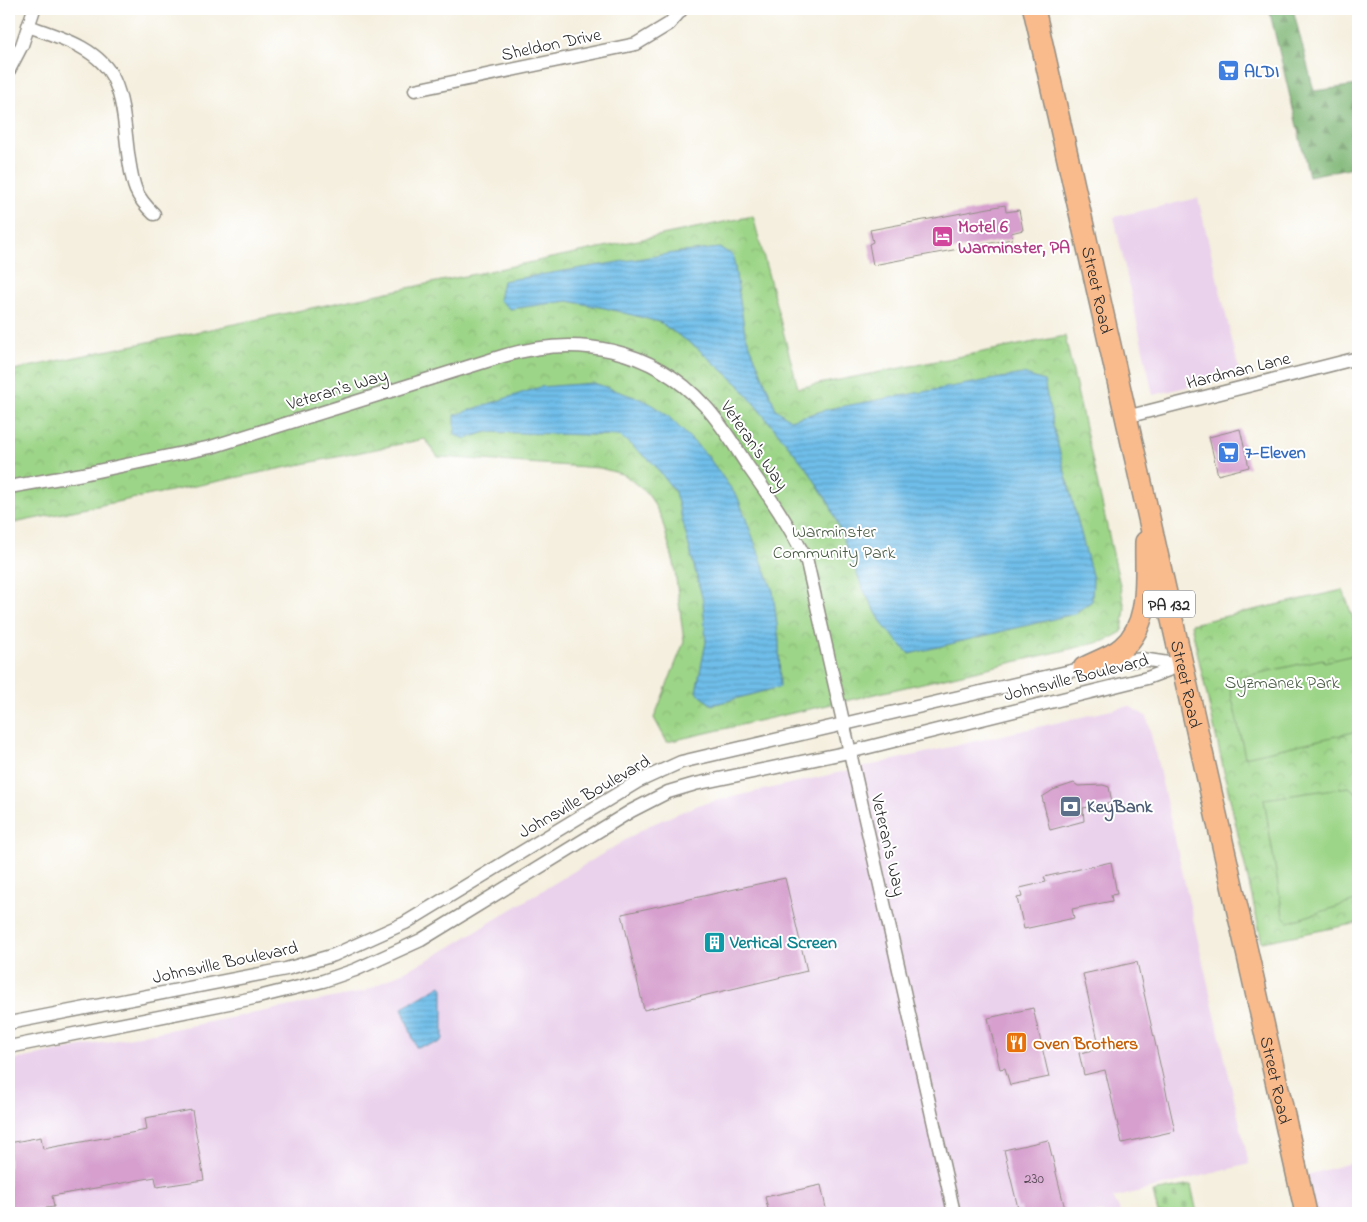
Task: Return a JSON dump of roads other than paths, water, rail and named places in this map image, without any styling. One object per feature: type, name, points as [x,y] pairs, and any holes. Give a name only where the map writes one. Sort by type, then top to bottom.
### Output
[{"type":"main road","name":"Street Road","points":[[1034,9],[1306,1213]]},
{"type":"main road","points":[[1084,668],[1122,648],[1139,626],[1144,610],[1147,509]]},
{"type":"street","points":[[9,70],[34,9]]},
{"type":"street","name":"Sheldon Drive","points":[[415,90],[636,44],[670,24],[682,9]]},
{"type":"street","points":[[28,26],[84,49],[98,60],[114,80],[118,94],[132,184],[141,202],[154,214]]},
{"type":"street","name":"Veteran's Way","points":[[9,488],[211,446],[523,350],[565,344],[616,351],[639,358],[671,376],[700,400],[788,524],[807,562],[954,1213]]},
{"type":"street","name":"Hardman Lane","points":[[1126,417],[1358,358]]},
{"type":"street","name":"Johnsville Boulevard","points":[[9,1024],[286,969],[334,955],[405,923],[646,778],[681,762],[707,754],[843,725],[1084,668],[1142,659],[1182,665]]},
{"type":"street","name":"Johnsville Boulevard","points":[[9,1047],[254,998],[323,981],[377,962],[421,940],[632,811],[668,792],[849,752],[1148,678],[1182,665]]},
{"type":"water","points":[[720,248],[733,255],[745,333],[776,409],[790,420],[833,408],[1023,374],[1044,381],[1054,430],[1093,579],[1092,601],[1074,614],[909,654],[883,625],[863,589],[830,505],[808,470],[738,384],[696,347],[659,322],[605,308],[568,301],[510,309],[499,300],[503,281],[674,253]]},
{"type":"water","points":[[594,383],[646,401],[667,415],[706,454],[738,498],[773,591],[779,641],[780,687],[712,705],[696,692],[706,642],[703,601],[675,492],[653,463],[620,436],[486,432],[466,439],[455,435],[455,415],[540,387]]},
{"type":"water","points":[[441,985],[443,989],[443,1039],[439,1043],[416,1047],[402,1008]]},
{"type":"place","name":"ALDI","points":[[1228,71]]},
{"type":"place","name":"Motel 6 Warminster, PA","points":[[942,236]]},
{"type":"place","name":"7-Eleven","points":[[1229,452]]},
{"type":"place","name":"KeyBank","points":[[1071,806]]},
{"type":"place","name":"Vertical Screen","points":[[714,942]]},
{"type":"place","name":"Oven Brothers","points":[[1017,1043]]},
{"type":"park label","name":"Warminster Community Park","points":[[834,541]]},
{"type":"park label","name":"Syzmanek Park","points":[[1282,682]]}]
